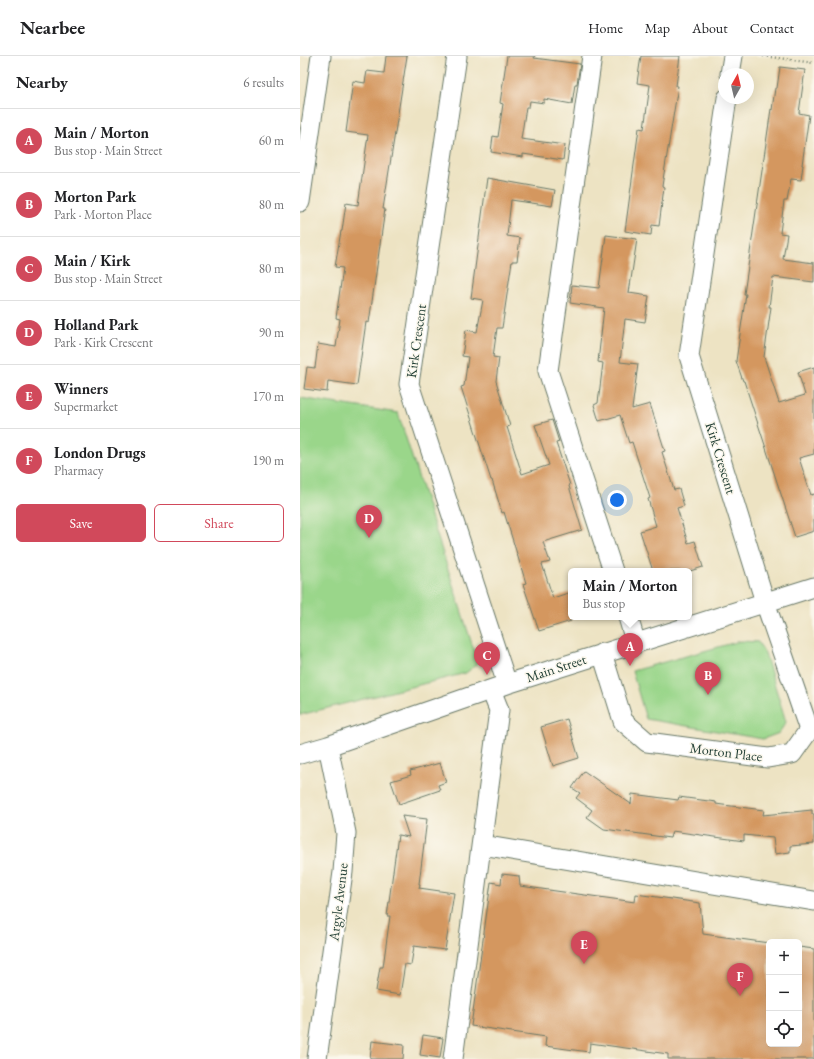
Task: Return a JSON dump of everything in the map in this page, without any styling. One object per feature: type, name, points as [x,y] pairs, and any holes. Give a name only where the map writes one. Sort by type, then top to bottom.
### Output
[{"type":"street","points":[[300,202],[321,56]]},
{"type":"street","name":"Kirk Crescent","points":[[453,1059],[499,710],[499,687],[409,384],[457,56]]},
{"type":"street","points":[[592,56],[548,371],[612,568]]},
{"type":"street","points":[[731,68],[732,56]]},
{"type":"street","name":"Kirk Crescent","points":[[725,104],[689,356],[765,602]]},
{"type":"street","name":"Main Street","points":[[300,754],[328,746],[602,653],[636,644],[814,587]]},
{"type":"street","name":"Morton Place","points":[[602,653],[623,721],[647,742],[768,758],[792,754],[809,730],[765,602]]},
{"type":"street","points":[[629,620],[636,644]]},
{"type":"street","name":"Argyle Avenue","points":[[317,1059],[343,872],[346,833],[328,746]]},
{"type":"street","points":[[482,845],[814,901]]},
{"type":"path","points":[[763,56],[814,63]]},
{"type":"green space","points":[[300,398],[398,413],[478,663],[466,673],[300,715]]},
{"type":"green space","points":[[740,641],[758,642],[765,653],[786,722],[779,733],[763,739],[646,719],[632,671]]},
{"type":"building","points":[[386,56],[407,56],[383,209],[385,209],[369,323],[366,322],[357,385],[328,381],[327,392],[304,389],[307,367],[315,368],[318,344],[336,347],[340,319],[336,318],[343,268],[335,267],[346,203],[358,205],[368,135],[346,132],[353,81],[365,83],[367,71],[384,73]]},
{"type":"building","points":[[507,56],[535,56],[534,58],[580,64],[572,104],[544,99],[544,103],[530,101],[529,107],[526,107],[521,139],[565,145],[563,160],[523,154],[523,157],[491,152],[493,136],[498,137],[503,104],[500,103]]},
{"type":"building","points":[[641,56],[680,56],[676,86],[678,86],[662,186],[664,187],[659,226],[652,225],[651,235],[625,231],[639,128],[644,129],[650,85],[637,83]]},
{"type":"building","points":[[780,67],[805,70],[799,113],[809,115],[801,180],[791,179],[787,201],[784,201],[780,233],[787,234],[783,259],[814,263],[814,282],[773,277],[769,307],[771,307],[764,357],[779,403],[805,395],[798,372],[814,367],[814,454],[799,458],[811,495],[814,494],[814,531],[795,537],[744,381],[736,361],[746,294],[744,294],[771,109],[772,110],[775,88],[777,88]]},
{"type":"building","points":[[487,178],[555,190],[552,206],[511,200],[507,236],[520,238],[517,261],[512,261],[502,328],[497,328],[493,357],[499,358],[496,381],[510,426],[507,427],[522,474],[549,465],[535,425],[552,420],[559,442],[556,443],[570,485],[569,486],[582,530],[543,542],[550,562],[542,564],[553,598],[568,593],[568,620],[571,621],[539,631],[523,584],[526,583],[504,512],[502,513],[461,387],[464,386],[468,357],[462,356],[466,330],[477,332],[483,300],[471,298]]},
{"type":"building","points":[[606,235],[637,239],[629,293],[649,296],[645,322],[625,319],[620,362],[638,364],[632,409],[650,404],[665,451],[662,452],[674,490],[679,489],[684,506],[677,508],[688,543],[695,541],[703,567],[692,570],[692,568],[652,568],[640,531],[656,526],[648,499],[650,498],[632,442],[629,443],[620,415],[599,421],[594,405],[598,403],[603,363],[598,362],[604,308],[570,303],[572,285],[599,288]]},
{"type":"building","points":[[567,719],[579,758],[553,766],[541,727]]},
{"type":"building","points":[[440,763],[446,782],[438,785],[440,790],[399,804],[391,781],[411,775],[410,771]]},
{"type":"building","points":[[584,771],[631,804],[632,794],[678,800],[679,797],[716,802],[716,804],[764,810],[763,815],[812,810],[812,814],[814,814],[814,844],[790,846],[790,852],[775,854],[773,838],[744,835],[744,841],[672,831],[670,838],[604,829],[587,817],[592,810],[576,798],[580,793],[572,788]]},
{"type":"building","points":[[402,816],[427,819],[419,888],[454,893],[445,950],[414,946],[411,965],[405,964],[400,995],[376,991],[380,967],[383,967],[390,916],[387,916],[398,835],[409,837]]},
{"type":"building","points":[[502,874],[519,876],[520,886],[635,902],[636,894],[700,903],[703,934],[766,943],[766,1047],[802,1047],[802,947],[814,949],[814,1059],[668,1059],[668,1054],[590,1043],[589,1052],[545,1046],[546,1037],[471,1026],[491,882],[501,884]]},
{"type":"building","points":[[423,1035],[443,1038],[440,1058],[420,1055]]},
{"type":"building","points":[[372,1041],[404,1045],[403,1059],[370,1059]]},
{"type":"place","name":"Holland Park","points":[[369,538]]},
{"type":"place","name":"Main / Morton","points":[[630,666]]},
{"type":"place","name":"Main / Kirk","points":[[487,675]]},
{"type":"place","name":"Morton Park","points":[[708,695]]},
{"type":"place","name":"Winners","points":[[584,964]]},
{"type":"place","name":"London Drugs","points":[[740,996]]}]
